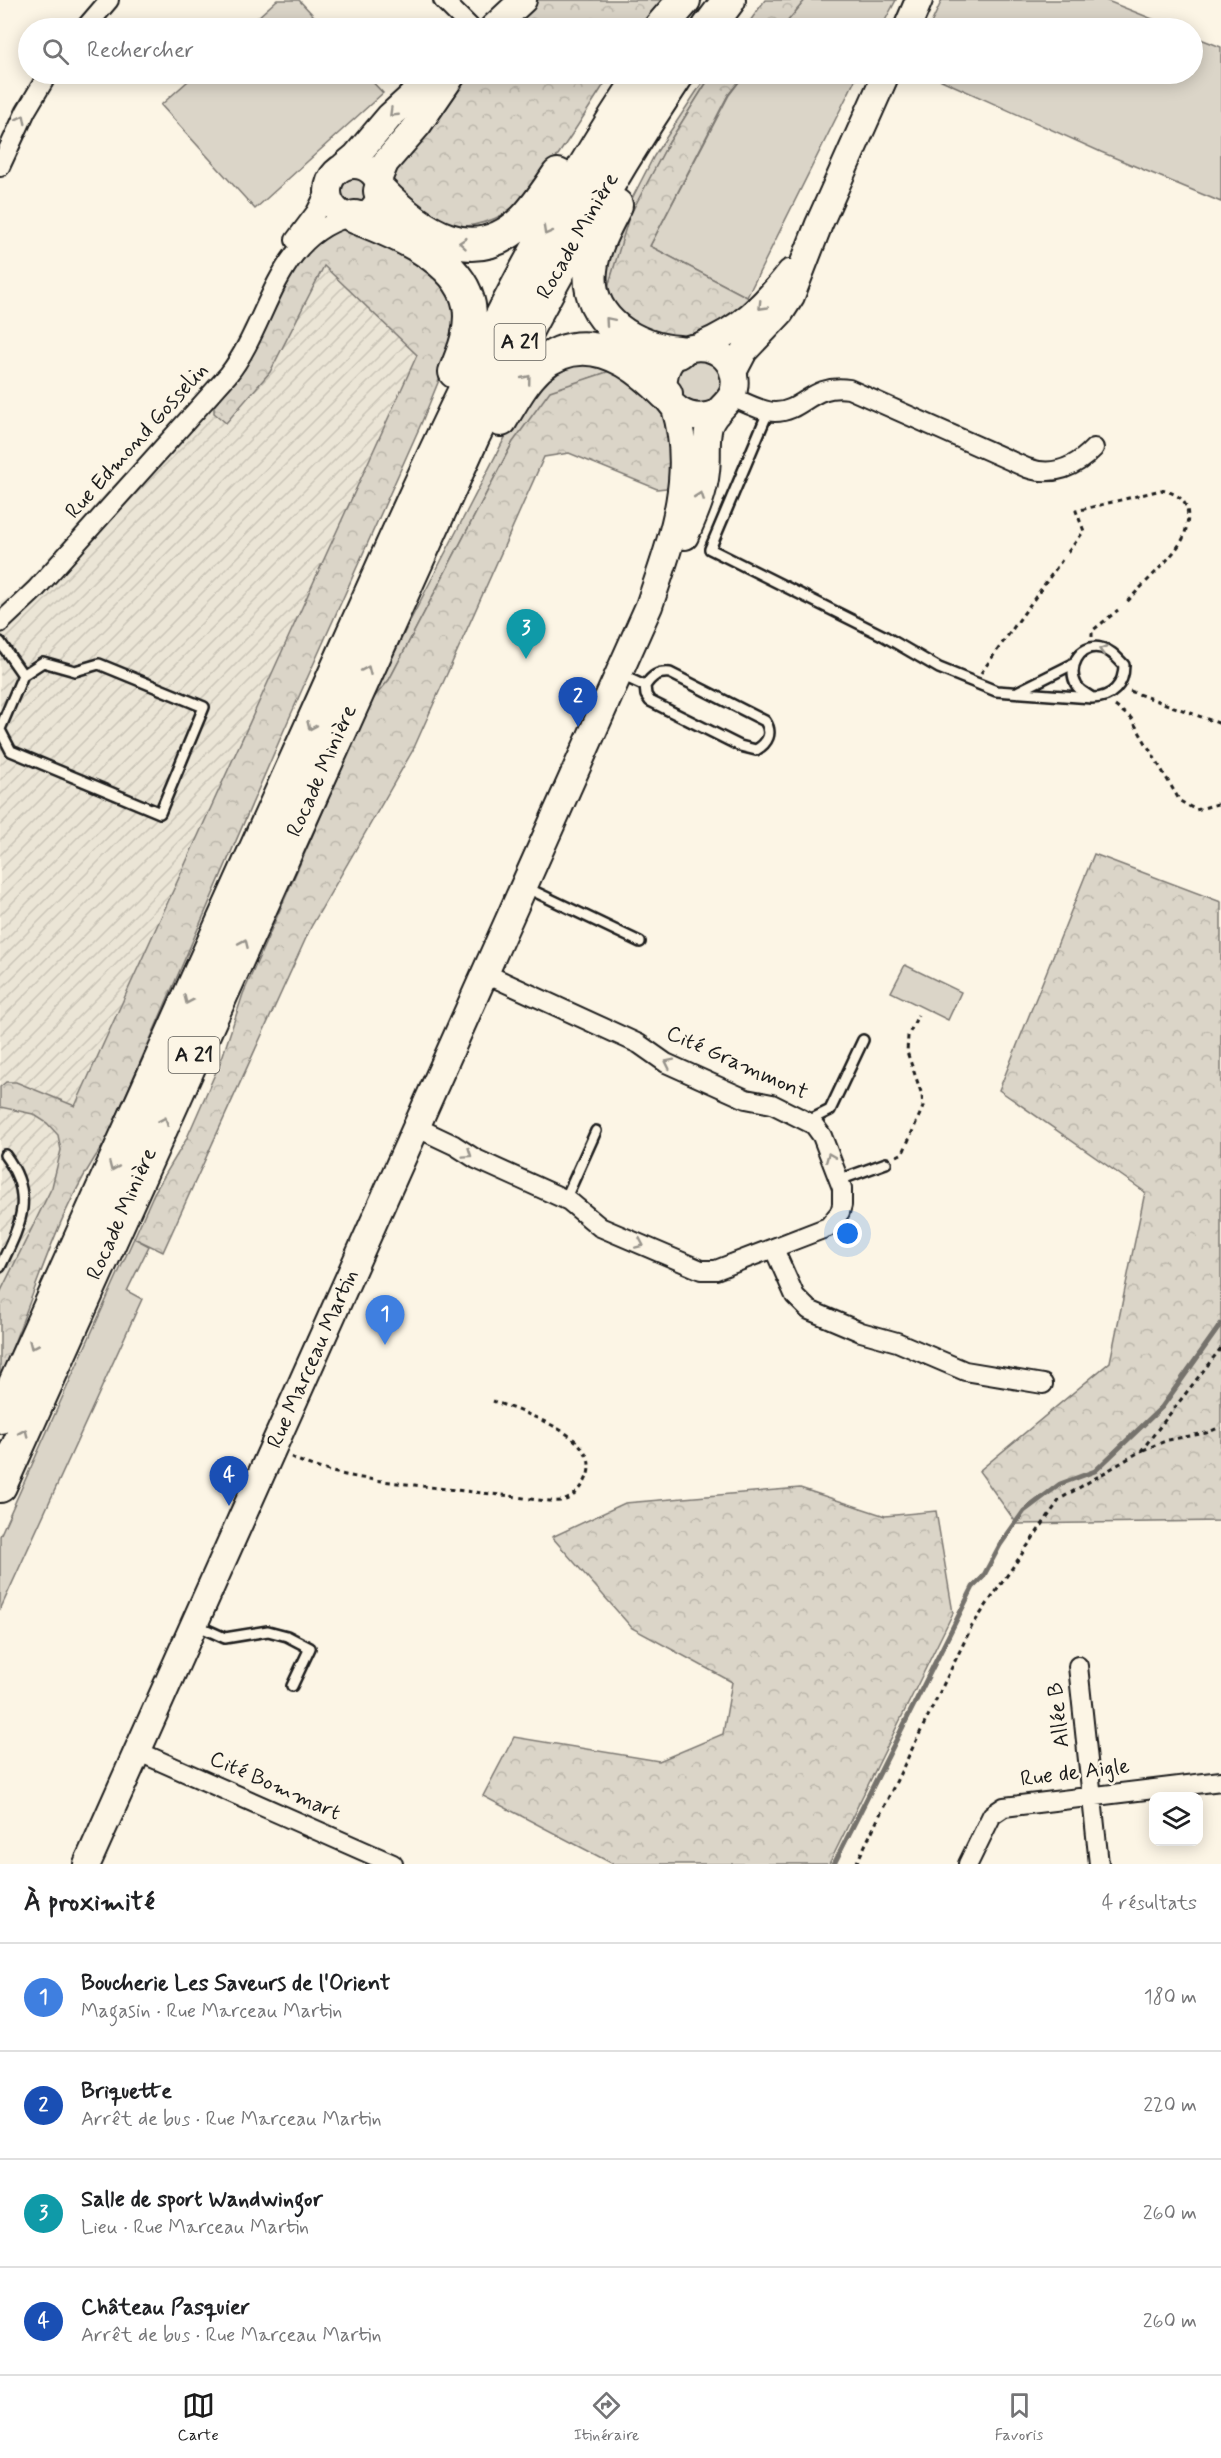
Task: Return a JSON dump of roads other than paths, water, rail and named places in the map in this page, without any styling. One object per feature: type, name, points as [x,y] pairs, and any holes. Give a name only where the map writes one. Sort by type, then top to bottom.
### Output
[{"type":"highway","points":[[669,18],[684,0]]},
{"type":"highway","points":[[681,18],[694,0]]},
{"type":"highway","points":[[716,18],[729,0]]},
{"type":"highway","points":[[379,185],[411,220],[443,239],[476,243],[500,236],[516,227],[531,213],[621,84]]},
{"type":"highway","name":"Rocade Minière","points":[[0,1486],[374,620],[448,424],[506,305],[569,193],[637,84]]},
{"type":"highway","name":"Rocade Minière","points":[[0,1417],[374,620],[473,437],[535,312],[606,186],[672,84]]},
{"type":"highway","points":[[680,84],[600,238],[590,278],[597,304],[617,330],[634,342],[651,349],[690,349]]},
{"type":"highway","points":[[352,217],[386,230],[435,256],[463,290],[470,312],[469,327],[461,359],[392,513],[374,620]]},
{"type":"highway","points":[[374,620],[515,395],[538,367],[557,355],[577,349],[606,351],[630,363],[671,401]]},
{"type":"street","points":[[94,18],[109,0]]},
{"type":"street","points":[[443,0],[461,18]]},
{"type":"street","points":[[504,18],[523,0]]},
{"type":"street","points":[[911,18],[919,0]]},
{"type":"street","points":[[1,159],[42,84]]},
{"type":"street","points":[[425,84],[390,116],[356,156],[332,176],[328,188],[329,200],[333,207],[342,214],[352,217],[363,216],[373,209],[378,202],[379,185],[385,163],[417,125],[446,84]]},
{"type":"street","name":"Rue Marceau Martin","points":[[87,1864],[523,886],[649,606],[671,566],[700,496],[707,467],[707,434],[711,420],[727,394],[739,358],[748,345],[786,305],[819,224],[882,84]]},
{"type":"street","points":[[344,166],[366,167],[379,185]]},
{"type":"street","name":"Rue Edmond Gosselin","points":[[0,622],[36,590],[232,370],[282,272],[292,245],[316,212],[328,188]]},
{"type":"street","name":"Rue Edmond Gosselin","points":[[282,272],[300,247],[315,233],[330,224],[352,217]]},
{"type":"street","name":"Rue Marceau Martin","points":[[649,606],[674,531],[682,490],[683,444],[665,374],[672,359],[732,331],[761,307],[791,272],[819,224]]},
{"type":"street","points":[[690,349],[711,348],[729,362],[727,394]]},
{"type":"street","points":[[727,394],[768,412],[785,411],[823,389],[841,388],[858,392],[1034,471],[1050,472],[1072,465],[1094,448]]},
{"type":"street","points":[[671,401],[684,414],[695,417],[727,394]]},
{"type":"street","name":"Cité Grammont","points":[[416,1127],[454,1145],[476,1159],[565,1200],[600,1227],[694,1269],[716,1270],[774,1249],[832,1224],[842,1205],[840,1180],[822,1136],[808,1121],[772,1104],[746,1099],[666,1063],[639,1044],[484,973]]},
{"type":"street","points":[[774,1249],[795,1296],[809,1310],[861,1332],[897,1342],[965,1371],[1043,1384]]},
{"type":"street","name":"Allée B","points":[[1078,1666],[1099,1864]]},
{"type":"street","name":"Cité Bommart","points":[[137,1751],[393,1864]]},
{"type":"street","name":"Rue de Aigle","points":[[968,1864],[992,1815],[1004,1807],[1221,1781]]},
{"type":"lane","points":[[768,412],[710,549],[884,636],[939,668],[996,691],[1104,698],[1119,687],[1124,676],[1124,665],[1113,653],[1102,648],[1092,648],[1082,651],[1073,664],[1017,692]]},
{"type":"lane","points":[[0,642],[23,675]]},
{"type":"lane","points":[[43,663],[75,671],[99,663],[204,707],[160,813],[11,751],[0,729],[23,675],[43,663]]},
{"type":"lane","points":[[1073,664],[1073,679],[1078,689],[1092,698]]},
{"type":"lane","points":[[661,672],[670,673],[765,721],[770,728],[770,735],[764,746],[756,750],[740,746],[650,701],[645,686],[652,676],[661,672]]},
{"type":"lane","points":[[619,674],[645,686]]},
{"type":"lane","points":[[523,886],[640,942]]},
{"type":"lane","points":[[808,1121],[830,1110],[863,1040]]},
{"type":"lane","points":[[565,1200],[596,1131]]},
{"type":"lane","points":[[0,1267],[16,1233],[23,1203],[21,1182],[5,1155]]},
{"type":"lane","points":[[840,1180],[886,1163]]},
{"type":"lane","points":[[194,1624],[225,1638],[268,1631],[287,1636],[310,1648],[292,1686]]},
{"type":"waterway","points":[[834,1864],[973,1587],[983,1577],[1000,1545],[1024,1511],[1060,1484],[1095,1471],[1162,1407],[1221,1324]]},
{"type":"place","name":"Salle de sport Wandwingor","points":[[526,659]]},
{"type":"place","name":"Briquette","points":[[578,727]]},
{"type":"place","name":"Boucherie Les Saveurs de l'Orient","points":[[385,1345]]},
{"type":"place","name":"Château Pasquier","points":[[229,1506]]}]
